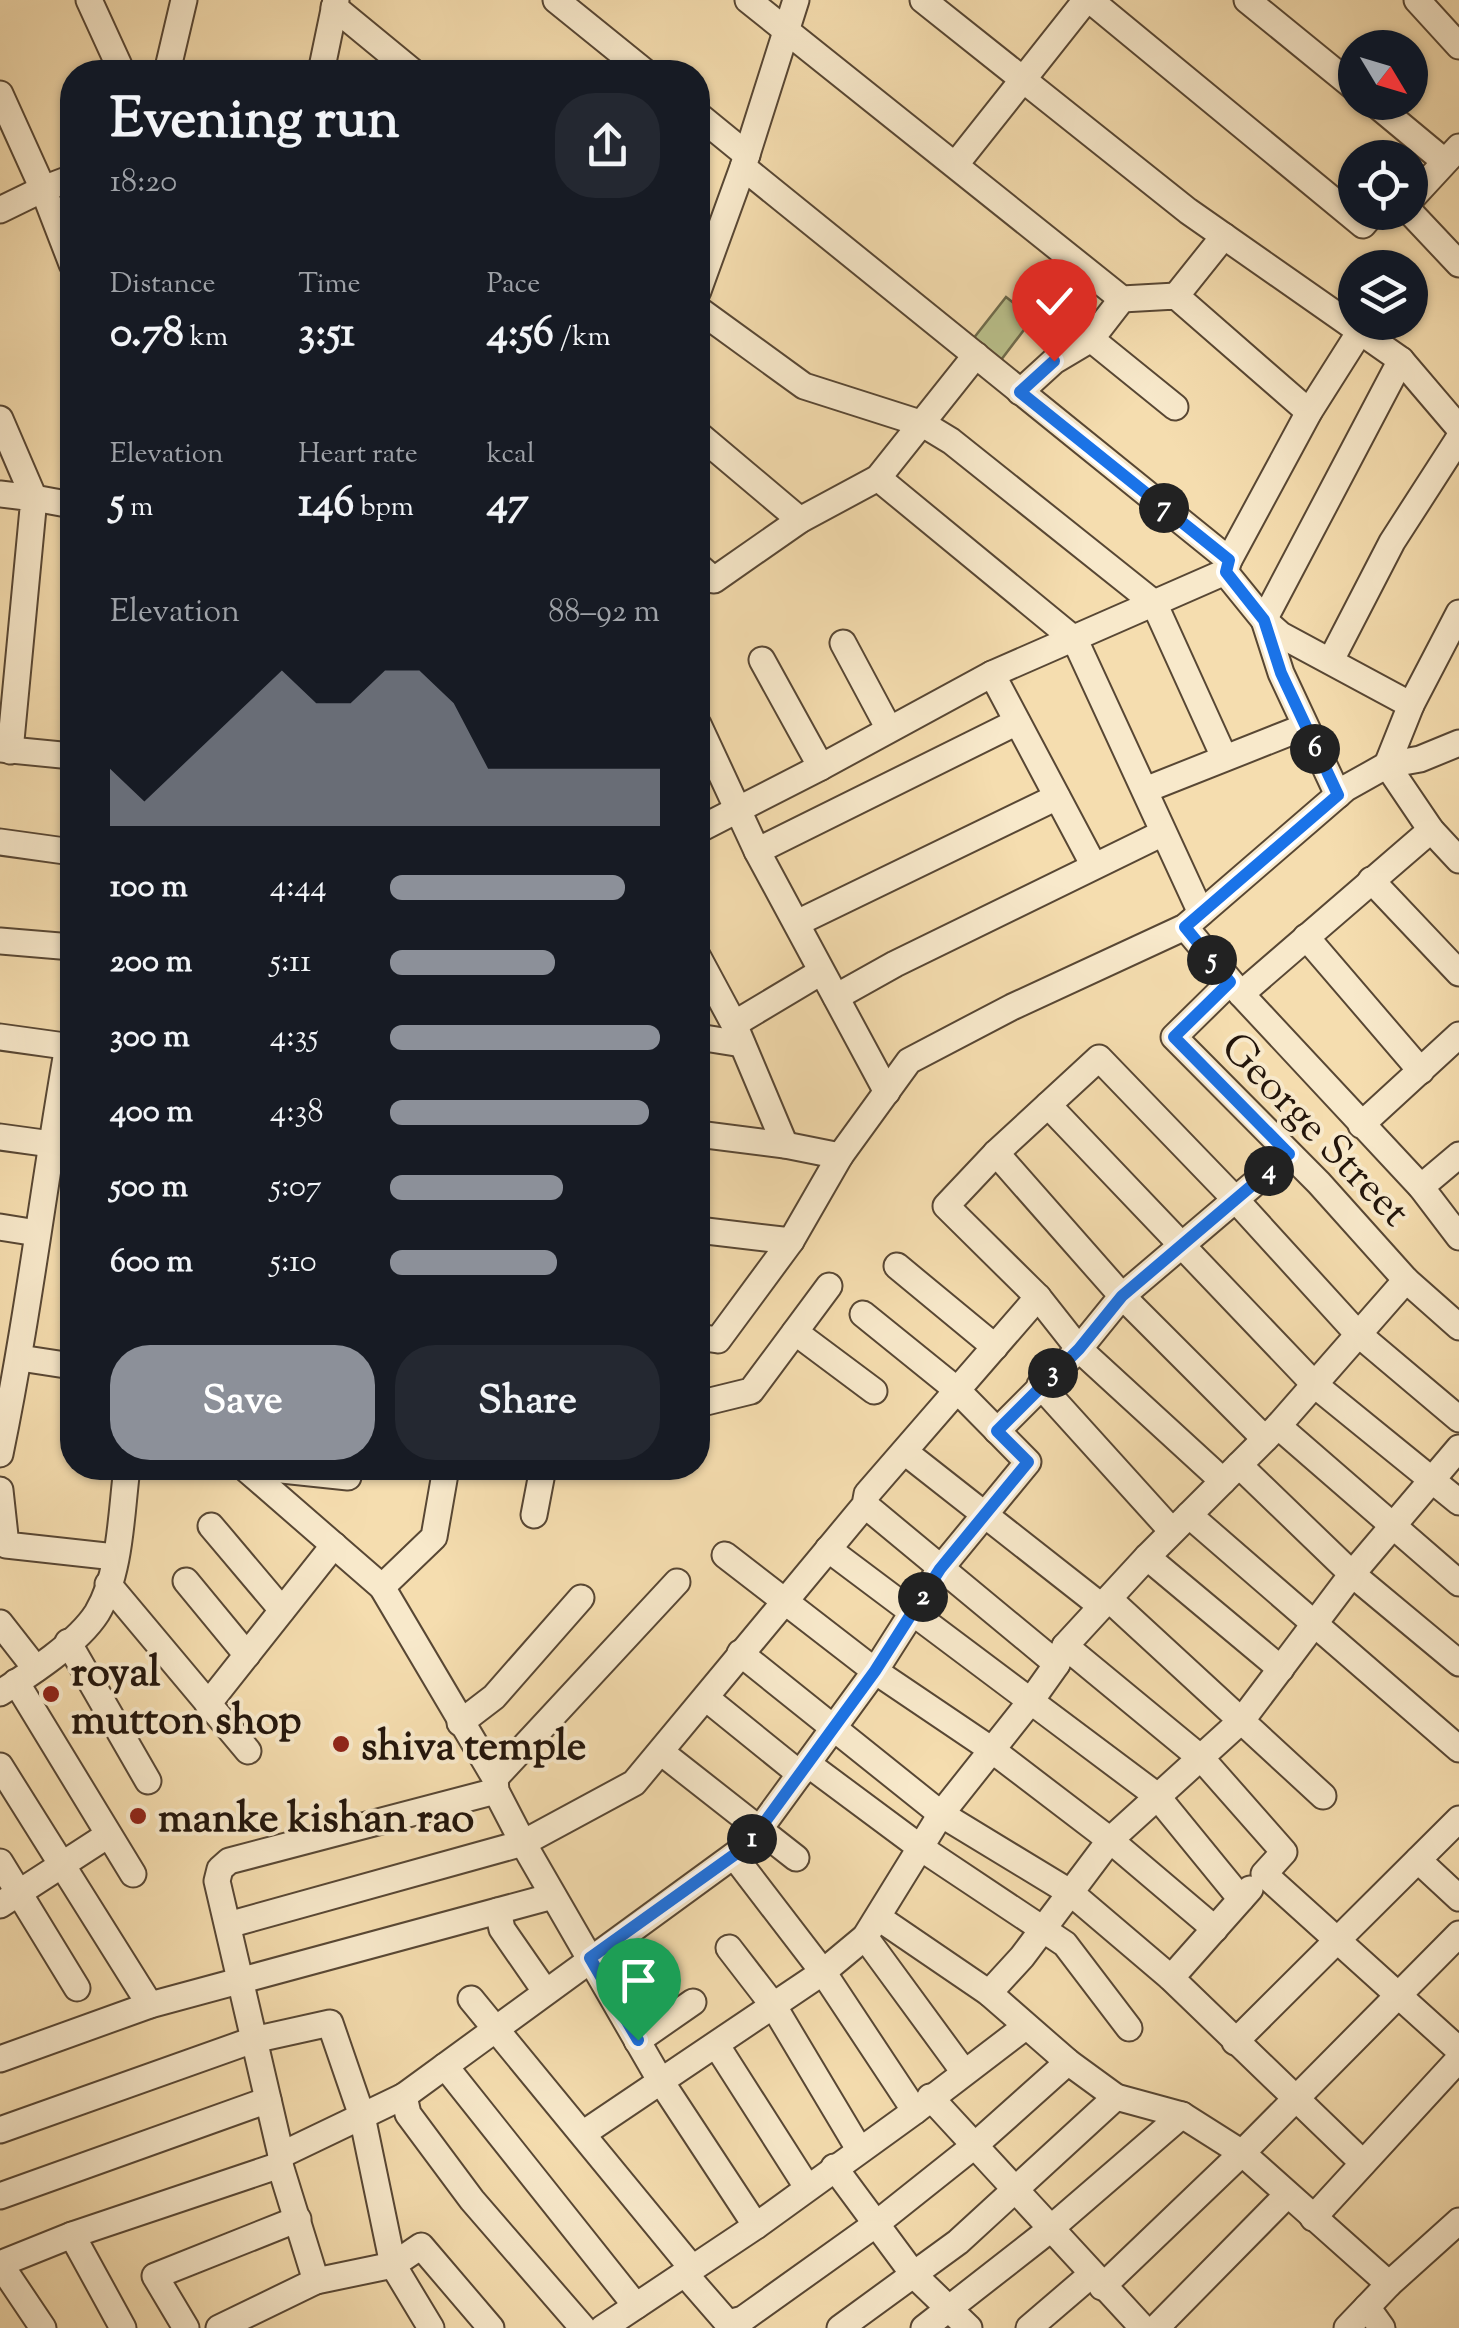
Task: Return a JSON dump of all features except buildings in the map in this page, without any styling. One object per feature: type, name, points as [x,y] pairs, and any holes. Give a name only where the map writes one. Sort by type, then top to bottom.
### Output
[{"type":"street","points":[[89,0],[116,60]]},
{"type":"street","points":[[170,60],[184,0]]},
{"type":"street","points":[[556,0],[630,60]]},
{"type":"street","points":[[748,0],[1122,299],[1176,296],[1309,412]]},
{"type":"street","points":[[710,258],[796,0]]},
{"type":"street","points":[[923,0],[1224,236],[1338,318]]},
{"type":"street","points":[[956,164],[1088,0],[1338,204]]},
{"type":"street","points":[[1247,0],[1338,74]]},
{"type":"street","points":[[1417,0],[1459,46]]},
{"type":"street","points":[[323,60],[335,3]]},
{"type":"street","points":[[335,3],[399,60]]},
{"type":"street","points":[[0,94],[60,231]]},
{"type":"street","points":[[1400,120],[1452,154],[1428,180]]},
{"type":"street","points":[[710,127],[744,161],[1227,566],[1272,628],[1342,791]]},
{"type":"street","points":[[0,210],[60,182]]},
{"type":"street","points":[[1427,230],[1459,264]]},
{"type":"street","points":[[1176,296],[1224,236]]},
{"type":"street","points":[[1020,392],[1054,361],[1091,339],[1122,299]]},
{"type":"street","points":[[710,318],[804,386],[924,424],[1154,604],[1224,757]]},
{"type":"street","points":[[1091,339],[1175,408]]},
{"type":"street","points":[[710,824],[992,674],[1154,604],[1227,566],[1309,412],[1355,340]]},
{"type":"street","points":[[1370,340],[1401,360],[1459,428]]},
{"type":"street","points":[[710,576],[714,580],[800,520],[878,478],[976,355]]},
{"type":"street","points":[[1342,791],[1304,726],[1281,673],[1272,628],[1401,360]]},
{"type":"street","points":[[0,419],[34,498],[5,750],[60,755]]},
{"type":"street","points":[[1331,660],[1392,542],[1459,438]]},
{"type":"street","points":[[710,444],[800,520]]},
{"type":"street","points":[[878,478],[1075,640],[1145,790],[1193,920],[1235,988],[1421,1187],[1459,1238]]},
{"type":"street","points":[[0,494],[60,503]]},
{"type":"street","points":[[1387,766],[1411,705],[1459,613]]},
{"type":"street","points":[[1272,628],[1411,705]]},
{"type":"street","points":[[843,643],[889,729]]},
{"type":"street","points":[[762,660],[821,768]]},
{"type":"street","points":[[992,674],[1094,866]]},
{"type":"street","points":[[757,851],[1017,722]]},
{"type":"street","points":[[1145,790],[1304,726]]},
{"type":"street","points":[[710,1339],[718,1340],[791,1241],[840,1156],[909,1060],[1193,920],[1342,791],[1387,766],[1459,742]]},
{"type":"street","points":[[710,750],[757,851],[887,1092]]},
{"type":"street","points":[[1387,766],[1432,830],[1459,860]]},
{"type":"street","points":[[797,923],[1057,797]]},
{"type":"street","points":[[1235,988],[1306,936],[1432,830]]},
{"type":"street","points":[[836,997],[1162,833]]},
{"type":"street","points":[[0,842],[60,850]]},
{"type":"street","points":[[1371,880],[1459,973]]},
{"type":"street","points":[[1306,936],[1421,1071]]},
{"type":"street","points":[[0,941],[60,946]]},
{"type":"street","points":[[710,1037],[738,1034],[821,972]]},
{"type":"street","points":[[710,979],[785,1144]]},
{"type":"street","name":"George Street","points":[[1235,988],[1174,1037],[1406,1280],[1459,1327]]},
{"type":"street","points":[[1361,1125],[1459,1035]]},
{"type":"street","points":[[0,1037],[60,1045]]},
{"type":"street","points":[[1459,1419],[1357,1334],[1100,1058],[946,1206],[1038,1297],[1079,1349],[1459,1663]]},
{"type":"street","points":[[0,1454],[20,1358],[36,1233],[60,1098]]},
{"type":"street","points":[[1048,1105],[1315,1385],[1459,1502]]},
{"type":"street","points":[[710,1135],[785,1144],[840,1156]]},
{"type":"street","points":[[0,1137],[51,1144]]},
{"type":"street","points":[[996,1154],[1122,1296],[1272,1432],[1392,1525],[1459,1583]]},
{"type":"street","points":[[997,1431],[1079,1349],[1122,1296],[1289,1154]]},
{"type":"street","points":[[1421,1187],[1459,1155]]},
{"type":"street","points":[[0,1227],[36,1233]]},
{"type":"street","points":[[710,1231],[791,1241]]},
{"type":"street","points":[[897,1266],[995,1347]]},
{"type":"street","points":[[584,2133],[823,1972],[872,1928],[942,1814],[1030,1702],[1061,1655],[1146,1557],[1272,1432],[1406,1280]]},
{"type":"street","points":[[710,1401],[751,1391],[829,1286]]},
{"type":"street","points":[[228,1924],[523,1843],[634,1783],[865,1505],[868,1494],[1038,1297]]},
{"type":"street","points":[[43,2328],[0,2264],[280,2160],[404,2096],[748,1845],[875,1671],[940,1569],[1028,1462],[957,1390],[863,1314]]},
{"type":"street","points":[[794,1332],[874,1391]]},
{"type":"street","points":[[20,1358],[60,1364]]},
{"type":"street","points":[[1040,1385],[1181,1523],[1315,1625],[1459,1750]]},
{"type":"street","points":[[989,1992],[1022,1957],[1110,1840],[1242,1720],[1352,1574],[1459,1448]]},
{"type":"street","points":[[905,1452],[1105,1602],[1323,1796]]},
{"type":"street","points":[[17,1681],[89,1624],[102,1604],[115,1557],[126,1480]]},
{"type":"street","points":[[259,1480],[382,1587],[660,2080],[756,2226]]},
{"type":"street","points":[[382,1587],[434,1537],[444,1480]]},
{"type":"street","points":[[534,1516],[541,1480]]},
{"type":"street","points":[[0,1490],[6,1545],[115,1557]]},
{"type":"street","points":[[865,1505],[940,1569],[1202,1759],[1284,1852],[1170,1978]]},
{"type":"street","points":[[211,1526],[282,1610]]},
{"type":"street","points":[[208,1704],[334,1545]]},
{"type":"street","points":[[828,1549],[1156,1795],[1241,1899]]},
{"type":"street","points":[[725,1555],[875,1671],[992,1750],[1110,1840],[1215,1929]]},
{"type":"street","points":[[1146,1557],[1281,1669]]},
{"type":"street","points":[[186,1582],[247,1655]]},
{"type":"street","points":[[316,2281],[280,2160],[217,1880],[220,1869],[229,1861],[496,1785],[677,1582]]},
{"type":"street","points":[[108,1584],[248,1750]]},
{"type":"street","points":[[460,1723],[494,1697],[582,1598]]},
{"type":"street","points":[[0,1624],[17,1681],[132,1874]]},
{"type":"street","points":[[68,1642],[148,1781]]},
{"type":"street","points":[[740,1653],[942,1814],[1071,1893],[1170,1978],[1364,2163]]},
{"type":"street","points":[[706,1698],[804,1769],[1065,1944],[1129,2028]]},
{"type":"street","points":[[661,1752],[796,1858]]},
{"type":"street","points":[[0,1766],[150,2006]]},
{"type":"street","points":[[1235,2042],[1459,1819]]},
{"type":"street","points":[[10,1899],[108,1835]]},
{"type":"street","points":[[734,1856],[922,2104],[974,2146],[1016,2190],[1097,2280],[1126,2322]]},
{"type":"street","points":[[1418,1860],[1459,1898]]},
{"type":"street","points":[[0,1862],[10,1899],[78,1988]]},
{"type":"street","points":[[1264,1874],[1459,2050]]},
{"type":"street","points":[[0,2059],[150,2006],[554,1896]]},
{"type":"street","points":[[498,1911],[502,1929],[545,1992]]},
{"type":"street","points":[[872,1928],[989,1992],[1068,2062],[1116,2097],[1182,2115],[1242,2154],[1389,2284]]},
{"type":"street","points":[[872,1928],[964,2072]]},
{"type":"street","points":[[1029,2328],[1097,2280],[1242,2154],[1459,1934]]},
{"type":"street","points":[[729,1948],[773,2004],[859,2149]]},
{"type":"street","points":[[471,1998],[584,2133],[730,2326],[876,2224],[974,2146],[1068,2062]]},
{"type":"street","points":[[638,2040],[694,2002]]},
{"type":"street","points":[[0,2130],[253,2040],[330,2023],[362,2116],[393,2265],[431,2328]]},
{"type":"street","points":[[603,2328],[756,2226],[1025,2026]]},
{"type":"street","points":[[717,2046],[807,2188]]},
{"type":"street","points":[[1313,2218],[1459,2059]]},
{"type":"street","points":[[446,2066],[636,2306]]},
{"type":"street","points":[[404,2096],[408,2114],[472,2200],[583,2328]]},
{"type":"street","points":[[840,2328],[958,2242],[1116,2097]]},
{"type":"street","points":[[0,2196],[268,2100]]},
{"type":"street","points":[[924,2328],[1051,2228],[1182,2115]]},
{"type":"street","points":[[834,2167],[914,2275],[969,2328]]},
{"type":"street","points":[[1156,2328],[1287,2195]]},
{"type":"street","points":[[186,2328],[155,2276],[298,2219]]},
{"type":"street","points":[[1347,2328],[1374,2318],[1389,2284],[1459,2222]]},
{"type":"street","points":[[72,2235],[123,2328]]},
{"type":"street","points":[[218,2328],[253,2321],[316,2281],[393,2265],[422,2246],[491,2328]]},
{"type":"green space","points":[[1006,297],[1033,318],[1001,360],[973,339]]},
{"type":"place","name":"royal mutton shop","points":[[51,1694]]},
{"type":"place","name":"shiva temple","points":[[341,1744]]},
{"type":"place","name":"manke kishan rao","points":[[138,1816]]},
{"type":"route","points":[[638,2040],[590,1958],[748,1845],[875,1671],[940,1569],[1028,1462],[997,1431],[1079,1349],[1122,1296],[1289,1154],[1174,1037],[1230,982],[1185,927],[1338,795],[1281,673],[1264,620],[1226,572],[1229,560],[1020,392],[1054,361]]}]
